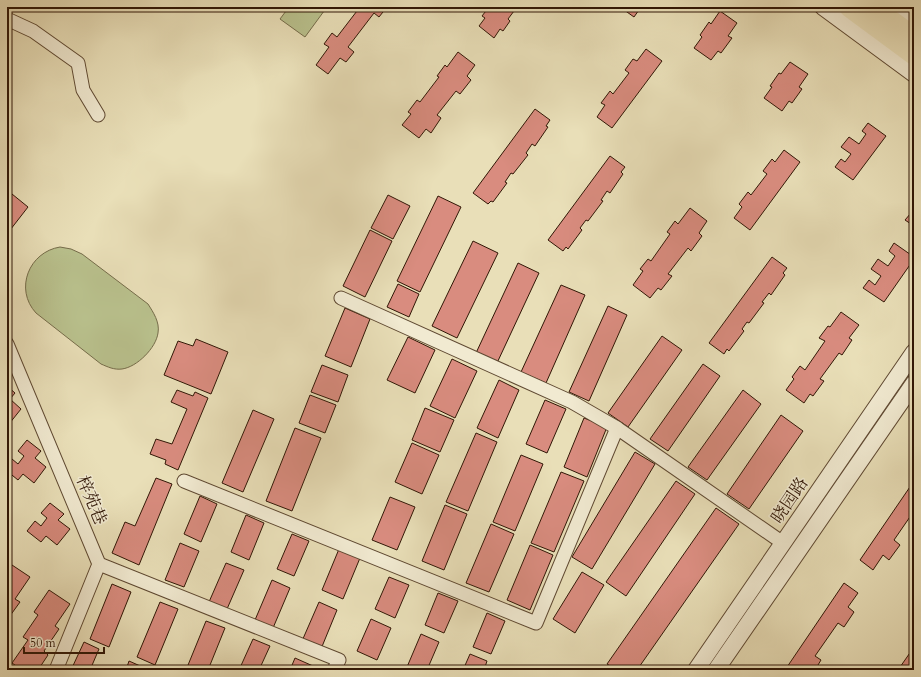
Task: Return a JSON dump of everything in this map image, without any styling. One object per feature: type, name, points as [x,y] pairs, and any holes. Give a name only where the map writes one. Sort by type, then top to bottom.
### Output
[{"type":"main road","points":[[848,7],[914,55]]},
{"type":"main road","points":[[874,7],[914,37]]},
{"type":"street","points":[[823,7],[914,74]]},
{"type":"street","points":[[899,7],[914,18]]},
{"type":"street","points":[[7,19],[33,31],[78,63],[83,90],[98,116]]},
{"type":"street","points":[[341,298],[572,402],[617,428],[783,543]]},
{"type":"street","name":"梓苑巷","points":[[7,344],[99,564]]},
{"type":"street","name":"晓园路","points":[[696,670],[914,352]]},
{"type":"street","points":[[716,670],[914,383]]},
{"type":"street","points":[[184,480],[536,623],[617,428]]},
{"type":"street","points":[[56,670],[99,564],[338,660],[334,670]]},
{"type":"green space","points":[[289,7],[327,7],[305,37],[280,19]]},
{"type":"green space","points":[[60,247],[71,249],[82,254],[150,307],[156,317],[158,333],[154,345],[145,356],[134,365],[119,369],[101,364],[36,313],[29,303],[26,293],[28,273],[40,256],[49,250]]},
{"type":"building","points":[[360,7],[387,7],[379,17],[374,13],[348,47],[354,52],[346,62],[340,58],[328,74],[316,65],[329,47],[324,44],[332,33],[337,37]]},
{"type":"building","points":[[489,7],[517,7],[508,19],[510,21],[503,31],[500,29],[494,38],[479,26],[485,18],[482,16]]},
{"type":"building","points":[[620,7],[641,7],[634,17]]},
{"type":"building","points":[[720,11],[737,23],[728,36],[732,38],[721,53],[718,51],[711,60],[694,48],[702,37],[700,35],[709,22],[711,24]]},
{"type":"building","points":[[646,49],[662,61],[612,128],[597,117],[605,105],[601,103],[610,91],[613,94],[629,73],[625,70],[633,59],[637,61]]},
{"type":"building","points":[[458,52],[475,65],[467,76],[471,80],[460,94],[456,91],[437,115],[441,118],[431,133],[426,129],[419,138],[402,125],[411,114],[408,112],[417,100],[420,102],[439,77],[437,76],[445,65],[447,67]]},
{"type":"building","points":[[790,62],[808,74],[799,87],[802,89],[792,103],[789,101],[782,111],[764,98],[772,87],[770,86],[779,73],[781,74]]},
{"type":"building","points":[[535,109],[550,120],[546,126],[548,127],[535,146],[532,144],[526,153],[528,155],[513,174],[511,173],[505,182],[507,183],[493,202],[491,201],[488,204],[473,193]]},
{"type":"building","points":[[868,123],[886,136],[853,180],[835,167],[841,159],[845,162],[851,154],[841,147],[849,137],[859,144],[866,134],[862,131]]},
{"type":"building","points":[[784,150],[800,162],[750,230],[734,218],[742,207],[739,204],[748,192],[751,195],[767,174],[763,171],[772,159],[775,162]]},
{"type":"building","points":[[610,156],[625,167],[621,172],[623,174],[610,193],[607,191],[601,200],[603,201],[588,221],[586,220],[580,228],[582,230],[568,249],[566,247],[563,251],[548,240]]},
{"type":"building","points":[[12,194],[28,207],[7,234],[7,200]]},
{"type":"building","points":[[388,195],[410,206],[393,239],[371,228]]},
{"type":"building","points":[[438,196],[461,207],[420,292],[397,281]]},
{"type":"building","points":[[690,208],[707,221],[699,233],[702,236],[691,251],[688,248],[668,274],[672,276],[661,290],[658,288],[650,298],[633,285],[643,271],[640,269],[648,259],[651,261],[670,234],[667,232],[675,221],[678,224]]},
{"type":"building","points":[[911,213],[914,215],[914,226],[905,220]]},
{"type":"building","points":[[370,230],[392,241],[365,297],[343,286]]},
{"type":"building","points":[[473,241],[498,253],[457,338],[432,326]]},
{"type":"building","points":[[894,243],[914,257],[914,259],[884,302],[863,288],[869,280],[875,285],[881,276],[871,269],[878,259],[888,266],[895,256],[889,251]]},
{"type":"building","points":[[772,257],[787,268],[783,273],[785,275],[771,295],[769,293],[762,302],[764,303],[749,323],[747,322],[742,329],[744,331],[729,351],[727,349],[724,354],[709,343]]},
{"type":"building","points":[[518,263],[539,273],[497,363],[476,353]]},
{"type":"building","points":[[398,284],[419,294],[409,317],[387,307]]},
{"type":"building","points":[[561,285],[585,295],[546,383],[521,372]]},
{"type":"building","points":[[608,306],[627,315],[589,401],[569,392]]},
{"type":"building","points":[[345,308],[370,319],[351,367],[325,356]]},
{"type":"building","points":[[841,312],[859,325],[849,338],[852,340],[842,355],[839,353],[820,379],[824,381],[813,396],[810,394],[804,403],[786,390],[794,379],[792,377],[800,366],[805,370],[825,341],[819,338],[828,326],[830,327]]},
{"type":"building","points":[[662,336],[682,350],[628,427],[608,413]]},
{"type":"building","points":[[408,337],[435,350],[415,393],[387,380]]},
{"type":"building","points":[[196,339],[228,352],[211,394],[164,375],[178,341],[193,346]]},
{"type":"building","points":[[452,359],[477,371],[455,418],[430,406]]},
{"type":"building","points":[[703,364],[720,376],[668,451],[650,439]]},
{"type":"building","points":[[322,365],[348,375],[338,402],[311,392]]},
{"type":"building","points":[[499,380],[519,390],[498,438],[477,428]]},
{"type":"building","points":[[7,386],[15,393],[10,399],[21,409],[9,424],[7,423]]},
{"type":"building","points":[[177,390],[193,396],[195,392],[208,398],[178,470],[165,464],[166,460],[150,454],[156,439],[172,444],[187,409],[171,402]]},
{"type":"building","points":[[743,390],[761,404],[707,480],[688,467]]},
{"type":"building","points":[[310,395],[336,405],[325,433],[299,423]]},
{"type":"building","points":[[545,400],[566,409],[547,453],[526,444]]},
{"type":"building","points":[[425,408],[454,420],[440,452],[412,440]]},
{"type":"building","points":[[253,410],[274,419],[243,492],[222,483]]},
{"type":"building","points":[[781,415],[803,431],[749,509],[727,494]]},
{"type":"building","points":[[584,418],[607,427],[587,477],[564,467]]},
{"type":"building","points":[[295,428],[321,438],[292,511],[266,501]]},
{"type":"building","points":[[476,433],[497,442],[468,511],[446,502]]},
{"type":"building","points":[[27,440],[41,451],[35,458],[46,467],[34,483],[23,474],[18,480],[7,471],[7,465],[12,459],[18,464],[24,456],[18,451]]},
{"type":"building","points":[[412,443],[439,455],[422,494],[395,482]]},
{"type":"building","points":[[635,452],[655,464],[592,569],[572,557]]},
{"type":"building","points":[[521,455],[543,464],[515,531],[493,522]]},
{"type":"building","points":[[561,472],[584,481],[554,552],[531,543]]},
{"type":"building","points":[[156,478],[172,484],[139,565],[112,553],[125,522],[135,526]]},
{"type":"building","points":[[676,481],[695,494],[626,596],[606,582]]},
{"type":"building","points":[[914,481],[914,511],[894,540],[900,545],[889,560],[883,555],[873,570],[860,560]]},
{"type":"building","points":[[200,496],[217,504],[201,542],[184,534]]},
{"type":"building","points":[[390,497],[415,507],[397,550],[372,540]]},
{"type":"building","points":[[50,503],[64,514],[58,520],[70,529],[57,545],[46,536],[41,542],[27,531],[35,521],[41,526],[47,518],[41,513]]},
{"type":"building","points":[[445,505],[467,514],[444,570],[422,561]]},
{"type":"building","points":[[716,508],[739,524],[637,670],[617,670],[607,664]]},
{"type":"building","points":[[246,515],[264,523],[249,560],[231,552]]},
{"type":"building","points":[[491,524],[514,534],[489,592],[466,583]]},
{"type":"building","points":[[292,534],[309,541],[294,576],[277,569]]},
{"type":"building","points":[[180,543],[199,551],[184,587],[165,580]]},
{"type":"building","points":[[530,545],[553,555],[530,610],[507,600]]},
{"type":"building","points":[[339,549],[360,558],[343,599],[322,590]]},
{"type":"building","points":[[9,563],[30,577],[15,599],[20,602],[7,620],[7,566]]},
{"type":"building","points":[[226,563],[244,570],[227,609],[209,602]]},
{"type":"building","points":[[582,572],[604,585],[575,633],[553,619]]},
{"type":"building","points":[[389,577],[409,585],[395,618],[375,609]]},
{"type":"building","points":[[272,580],[290,588],[273,628],[255,620]]},
{"type":"building","points":[[844,583],[858,593],[848,607],[854,612],[844,627],[838,623],[815,656],[821,660],[815,670],[785,670]]},
{"type":"building","points":[[112,584],[131,592],[109,647],[90,639]]},
{"type":"building","points":[[49,590],[70,604],[55,626],[59,629],[44,651],[48,655],[38,670],[22,670],[12,663],[28,640],[23,637],[38,615],[34,612]]},
{"type":"building","points":[[438,593],[458,601],[444,633],[425,625]]},
{"type":"building","points":[[160,602],[178,609],[155,665],[137,657]]},
{"type":"building","points":[[319,602],[337,610],[321,649],[302,641]]},
{"type":"building","points":[[487,613],[505,621],[491,654],[473,647]]},
{"type":"building","points":[[371,619],[391,628],[377,660],[357,651]]},
{"type":"building","points":[[206,621],[225,628],[208,670],[186,670]]},
{"type":"building","points":[[421,634],[439,642],[427,670],[413,670],[407,667]]},
{"type":"building","points":[[253,639],[270,646],[259,670],[239,670]]},
{"type":"building","points":[[84,642],[99,649],[90,670],[71,670]]},
{"type":"building","points":[[914,647],[914,670],[898,670]]},
{"type":"building","points":[[470,654],[487,661],[484,670],[463,670]]},
{"type":"building","points":[[295,658],[313,666],[312,670],[290,670]]},
{"type":"building","points":[[129,661],[147,669],[147,670],[126,670]]}]
